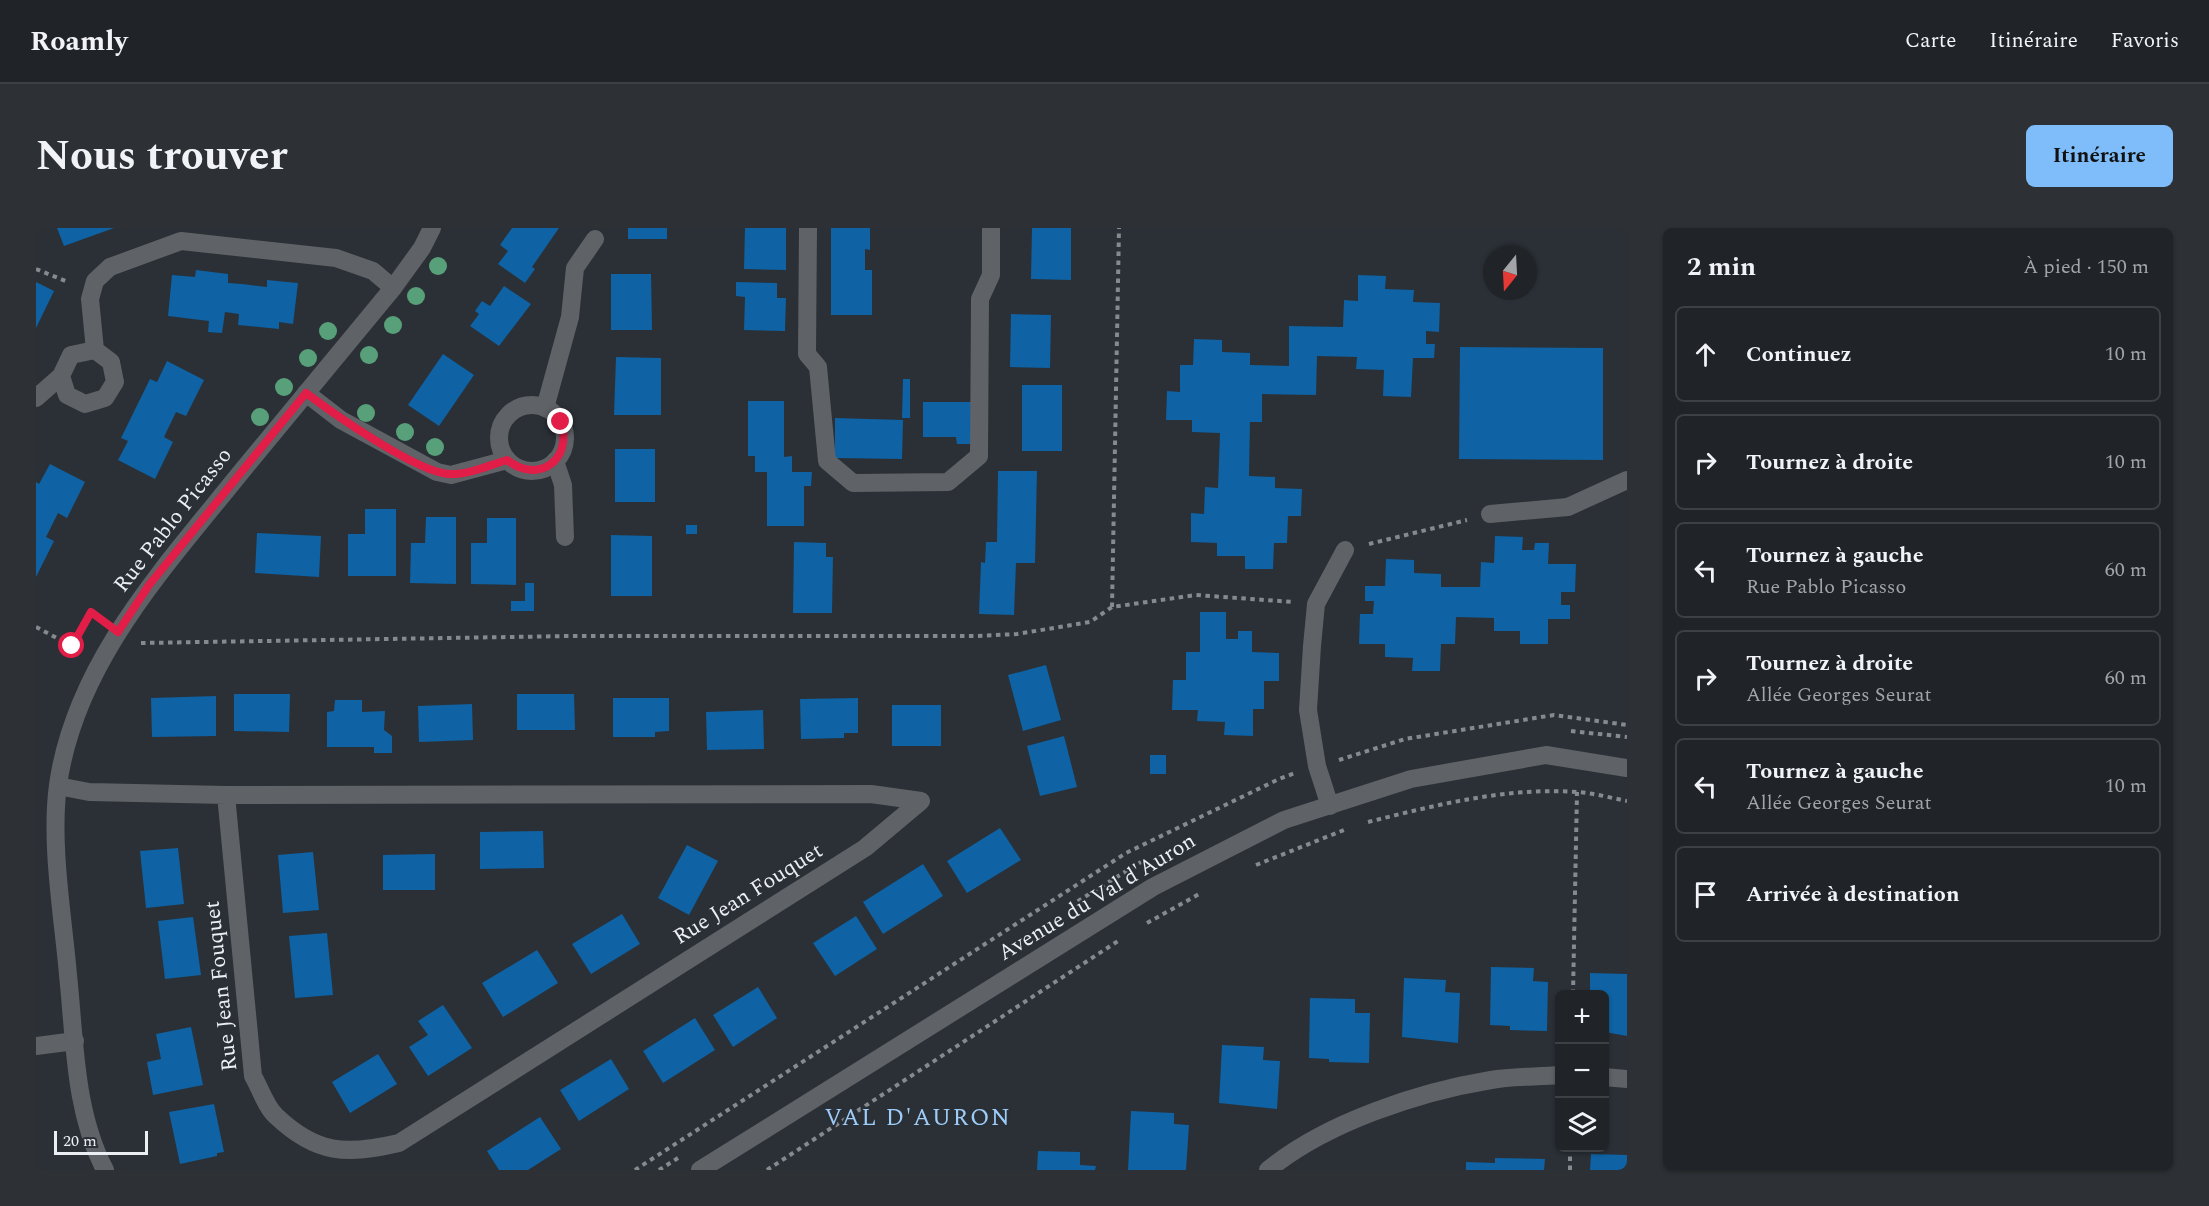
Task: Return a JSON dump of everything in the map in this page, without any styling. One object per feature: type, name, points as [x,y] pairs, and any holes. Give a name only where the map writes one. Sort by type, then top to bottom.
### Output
[{"type":"street","name":"Rue Pablo Picasso","points":[[105,1170],[92,1144],[81,1092],[57,859],[58,786],[73,725],[97,669],[149,585],[393,288],[422,249],[432,228]]},
{"type":"street","points":[[808,228],[807,354],[818,368],[827,461],[853,483],[948,482],[979,456],[980,299],[991,275],[991,228]]},
{"type":"street","points":[[545,408],[570,317],[575,268],[595,239]]},
{"type":"street","points":[[61,376],[67,395],[85,404],[105,398],[116,381],[111,362],[95,350],[90,299],[94,281],[110,267],[181,240],[336,258],[373,271],[393,288]]},
{"type":"street","points":[[36,399],[61,376],[71,355],[95,350]]},
{"type":"street","points":[[306,393],[341,420],[437,472],[451,474],[507,460]]},
{"type":"street","points":[[523,406],[545,408],[561,422],[564,432],[564,443],[555,461],[536,470],[516,466],[507,460],[499,440],[505,419],[523,406]]},
{"type":"street","points":[[555,461],[563,485],[565,537]]},
{"type":"street","points":[[1490,514],[1568,507],[1627,480]]},
{"type":"street","points":[[1330,806],[1317,766],[1308,710],[1316,604],[1345,550]]},
{"type":"street","name":"Avenue du Val d'Auron","points":[[700,1170],[1153,887],[1284,820],[1411,779],[1546,755],[1627,768]]},
{"type":"street","name":"Rue Jean Fouquet","points":[[58,786],[89,792],[226,795],[871,794],[921,801],[864,848],[399,1143],[361,1152],[320,1147],[275,1115],[253,1076],[226,795]]},
{"type":"street","points":[[36,1046],[75,1041]]},
{"type":"street","points":[[1268,1170],[1292,1150],[1353,1121],[1429,1095],[1492,1079],[1555,1076]]},
{"type":"street","points":[[1609,1077],[1627,1078]]},
{"type":"path","points":[[1112,607],[1119,228]]},
{"type":"path","points":[[36,268],[92,292]]},
{"type":"path","points":[[1345,550],[1490,514]]},
{"type":"path","points":[[36,627],[72,646],[91,612],[118,632],[139,643],[571,636],[976,636],[1017,634],[1090,622],[1112,607],[1196,595],[1316,604]]},
{"type":"path","points":[[1573,990],[1577,792]]},
{"type":"path","points":[[1365,823],[1449,801],[1518,793],[1577,792],[1627,801]]},
{"type":"path","points":[[1255,866],[1348,828]]},
{"type":"path","points":[[1141,926],[1203,892]]},
{"type":"path","points":[[767,1170],[1121,939]]},
{"type":"path","points":[[1570,1152],[1570,1170]]},
{"type":"building","points":[[57,228],[114,228],[64,246]]},
{"type":"building","points":[[512,228],[559,228],[532,267],[535,269],[525,283],[498,264],[508,251],[500,245]]},
{"type":"building","points":[[628,228],[667,228],[667,239],[628,239]]},
{"type":"building","points":[[745,228],[786,228],[786,270],[744,269]]},
{"type":"building","points":[[831,228],[870,228],[870,250],[865,249],[865,270],[872,270],[872,315],[831,315]]},
{"type":"building","points":[[1032,228],[1071,228],[1071,280],[1031,279]]},
{"type":"building","points":[[196,270],[228,274],[228,283],[267,287],[267,280],[298,283],[293,324],[279,322],[279,329],[238,325],[239,314],[225,312],[222,333],[208,332],[209,321],[168,316],[172,275],[195,277]]},
{"type":"building","points":[[611,274],[651,274],[652,330],[611,330]]},
{"type":"building","points":[[1358,275],[1386,276],[1385,289],[1414,290],[1413,302],[1440,303],[1439,332],[1426,331],[1426,344],[1435,344],[1434,358],[1413,358],[1411,397],[1383,396],[1384,370],[1356,369],[1357,357],[1317,356],[1316,395],[1262,394],[1262,422],[1250,422],[1249,476],[1275,477],[1275,488],[1302,489],[1301,516],[1288,516],[1287,543],[1274,543],[1273,569],[1245,569],[1245,556],[1217,556],[1217,543],[1191,542],[1191,513],[1204,514],[1205,487],[1218,488],[1220,433],[1192,432],[1192,420],[1166,420],[1167,391],[1180,392],[1180,365],[1193,365],[1194,339],[1222,340],[1222,352],[1250,353],[1250,365],[1289,366],[1289,326],[1343,327],[1344,300],[1358,301]]},
{"type":"building","points":[[36,282],[54,291],[36,328]]},
{"type":"building","points":[[736,282],[777,283],[777,298],[786,298],[785,331],[744,330],[745,297],[736,296]]},
{"type":"building","points":[[504,286],[531,304],[499,346],[470,326],[479,314],[475,311],[482,301],[490,306]]},
{"type":"building","points":[[1011,314],[1051,315],[1050,368],[1010,367]]},
{"type":"building","points":[[1460,347],[1603,348],[1603,460],[1459,459]]},
{"type":"building","points":[[443,354],[474,375],[439,426],[408,405]]},
{"type":"building","points":[[616,357],[661,358],[661,415],[614,415]]},
{"type":"building","points":[[167,361],[204,380],[186,416],[176,412],[164,437],[173,442],[155,479],[118,460],[128,441],[121,438],[150,379],[157,382]]},
{"type":"building","points":[[903,379],[910,379],[910,418],[902,418]]},
{"type":"building","points":[[1022,385],[1062,385],[1062,451],[1022,451]]},
{"type":"building","points":[[748,401],[784,401],[784,457],[792,456],[792,472],[812,472],[811,486],[804,486],[804,526],[767,526],[767,472],[755,472],[755,456],[748,456]]},
{"type":"building","points":[[923,402],[973,402],[974,444],[957,444],[956,437],[923,437]]},
{"type":"building","points":[[835,418],[903,420],[902,459],[835,458]]},
{"type":"building","points":[[615,449],[655,449],[655,502],[615,502]]},
{"type":"building","points":[[50,464],[85,482],[67,518],[58,513],[46,537],[54,541],[36,577],[36,482],[39,484]]},
{"type":"building","points":[[998,471],[1037,471],[1035,563],[1016,563],[1014,615],[979,614],[981,562],[985,563],[986,542],[997,542]]},
{"type":"building","points":[[365,509],[396,509],[396,576],[348,576],[348,534],[365,534]]},
{"type":"building","points":[[426,517],[456,517],[456,584],[410,583],[411,543],[425,543]]},
{"type":"building","points":[[487,518],[516,518],[516,585],[471,584],[471,543],[487,543]]},
{"type":"building","points":[[686,525],[697,525],[697,534],[686,534]]},
{"type":"building","points":[[257,533],[321,536],[319,577],[255,573]]},
{"type":"building","points":[[611,535],[652,536],[652,596],[611,596]]},
{"type":"building","points":[[1495,536],[1523,537],[1522,550],[1534,550],[1535,543],[1549,543],[1548,564],[1576,564],[1575,592],[1561,592],[1561,605],[1570,605],[1570,619],[1548,619],[1548,644],[1520,644],[1520,631],[1494,631],[1494,618],[1456,617],[1455,644],[1441,644],[1440,671],[1412,671],[1413,658],[1385,657],[1385,644],[1359,644],[1360,614],[1373,614],[1374,601],[1365,601],[1365,586],[1385,586],[1386,559],[1414,560],[1414,573],[1441,574],[1441,587],[1480,587],[1481,562],[1494,563]]},
{"type":"building","points":[[794,542],[826,543],[826,557],[833,557],[832,613],[793,613]]},
{"type":"building","points":[[525,583],[534,583],[534,611],[511,611],[511,601],[525,601]]},
{"type":"building","points":[[1200,612],[1226,612],[1226,639],[1238,639],[1238,631],[1252,631],[1252,652],[1279,653],[1279,681],[1264,681],[1264,709],[1253,709],[1253,736],[1224,735],[1225,722],[1197,721],[1198,710],[1172,710],[1173,680],[1186,680],[1186,652],[1200,652]]},
{"type":"building","points":[[1046,665],[1061,720],[1023,731],[1008,675]]},
{"type":"building","points":[[234,694],[290,694],[289,732],[234,731]]},
{"type":"building","points":[[517,694],[574,694],[575,730],[517,730]]},
{"type":"building","points":[[216,696],[216,736],[152,737],[151,698]]},
{"type":"building","points":[[613,698],[669,698],[669,731],[655,732],[655,737],[613,737]]},
{"type":"building","points":[[858,698],[858,733],[844,733],[844,738],[801,739],[800,699]]},
{"type":"building","points":[[335,700],[362,700],[362,712],[385,711],[384,730],[392,736],[392,753],[374,753],[374,747],[327,747],[327,712],[334,711]]},
{"type":"building","points":[[472,704],[473,740],[419,742],[418,706]]},
{"type":"building","points":[[892,705],[941,705],[941,746],[892,746]]},
{"type":"building","points":[[763,710],[764,749],[707,750],[706,712]]},
{"type":"building","points":[[1064,736],[1077,787],[1040,796],[1027,746]]},
{"type":"building","points":[[1150,755],[1166,755],[1166,774],[1150,774]]},
{"type":"building","points":[[1000,828],[1021,860],[967,893],[947,861]]},
{"type":"building","points":[[543,831],[544,868],[480,869],[480,832]]},
{"type":"building","points":[[687,845],[718,861],[689,915],[658,898]]},
{"type":"building","points":[[178,848],[184,904],[146,908],[140,851]]},
{"type":"building","points":[[313,852],[319,910],[283,913],[278,855]]},
{"type":"building","points":[[435,854],[435,890],[383,890],[383,855]]},
{"type":"building","points":[[923,864],[943,896],[883,934],[863,902]]},
{"type":"building","points":[[622,914],[640,944],[591,974],[572,944]]},
{"type":"building","points":[[856,916],[877,949],[835,976],[813,943]]},
{"type":"building","points":[[193,917],[201,975],[165,979],[158,921]]},
{"type":"building","points":[[327,933],[333,995],[295,998],[289,936]]},
{"type":"building","points":[[537,950],[558,983],[503,1017],[482,983]]},
{"type":"building","points":[[1491,967],[1534,968],[1533,981],[1548,982],[1547,1031],[1510,1030],[1510,1026],[1490,1025]]},
{"type":"building","points":[[1590,973],[1627,974],[1627,1036],[1609,1033],[1609,990],[1590,990]]},
{"type":"building","points":[[1404,978],[1446,980],[1445,992],[1460,993],[1458,1043],[1402,1037]]},
{"type":"building","points":[[758,987],[777,1018],[733,1047],[713,1015]]},
{"type":"building","points":[[1310,998],[1355,999],[1355,1013],[1370,1013],[1369,1063],[1329,1062],[1329,1059],[1309,1058]]},
{"type":"building","points":[[443,1005],[472,1048],[428,1076],[409,1047],[428,1035],[418,1021]]},
{"type":"building","points":[[695,1018],[715,1050],[663,1083],[643,1051]]},
{"type":"building","points":[[191,1027],[203,1085],[153,1095],[147,1062],[161,1059],[156,1034]]},
{"type":"building","points":[[1222,1045],[1264,1047],[1263,1060],[1280,1061],[1277,1109],[1219,1103]]},
{"type":"building","points":[[378,1054],[397,1084],[350,1113],[332,1082]]},
{"type":"building","points":[[611,1059],[629,1089],[579,1121],[560,1090]]},
{"type":"building","points":[[214,1104],[224,1152],[217,1153],[217,1156],[180,1164],[169,1112]]},
{"type":"building","points":[[1131,1111],[1174,1113],[1174,1124],[1189,1125],[1186,1170],[1128,1170]]},
{"type":"building","points":[[540,1117],[561,1149],[528,1170],[499,1170],[487,1151]]},
{"type":"building","points":[[1038,1151],[1080,1152],[1080,1165],[1096,1166],[1095,1170],[1037,1170]]},
{"type":"building","points":[[1591,1154],[1627,1155],[1627,1170],[1590,1170]]},
{"type":"building","points":[[1495,1158],[1545,1159],[1544,1170],[1466,1170],[1466,1162],[1495,1163]]},
{"type":"district","name":"VAL D'AURON","points":[[918,1118]]},
{"type":"route","points":[[72,646],[91,612],[118,632],[149,585],[306,393],[341,420],[420,465],[437,472],[451,474],[507,460],[526,470],[546,467],[561,453],[564,443],[561,422]]}]
